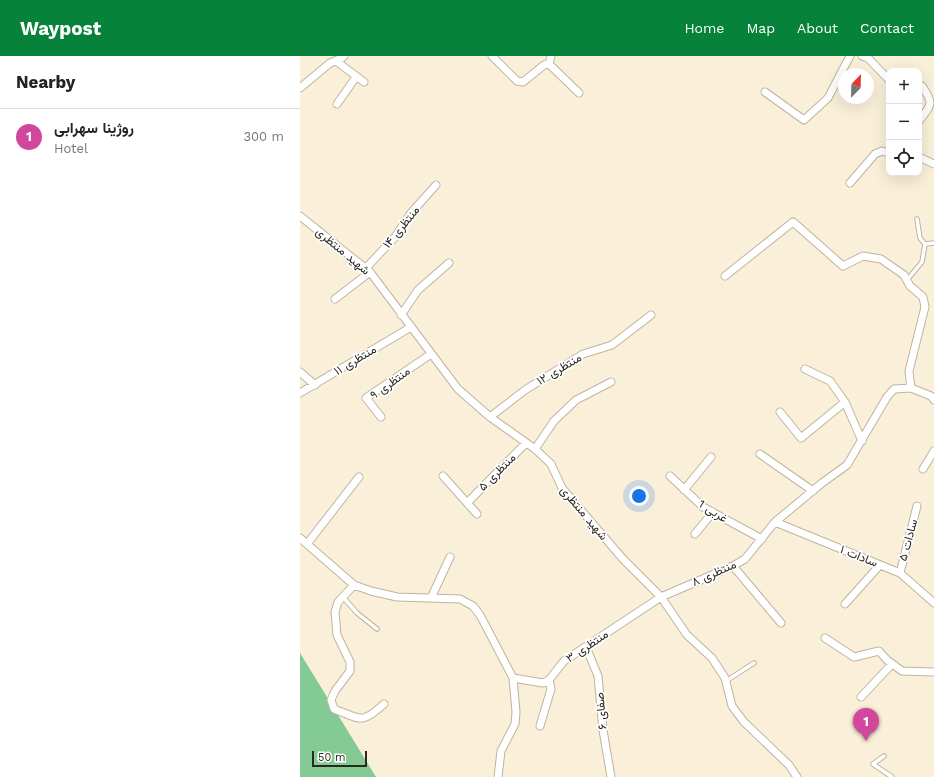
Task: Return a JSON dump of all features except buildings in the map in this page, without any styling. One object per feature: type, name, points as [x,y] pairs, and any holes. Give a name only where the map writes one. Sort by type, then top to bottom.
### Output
[{"type":"street","points":[[492,56],[517,81],[523,82],[544,65],[549,64]]},
{"type":"street","points":[[549,64],[551,56]]},
{"type":"street","points":[[766,92],[804,120],[828,98],[850,56]]},
{"type":"street","points":[[862,56],[868,58],[886,77]]},
{"type":"street","points":[[300,88],[330,63],[340,58],[356,76],[364,82]]},
{"type":"street","points":[[549,64],[579,93]]},
{"type":"street","points":[[337,104],[356,76]]},
{"type":"street","points":[[922,86],[930,98],[931,106],[922,117]]},
{"type":"street","points":[[850,183],[875,154],[882,151],[886,152]]},
{"type":"street","points":[[922,158],[934,164]]},
{"type":"street","name":"منتظری ۱۴","points":[[335,299],[368,270],[395,237],[411,213],[436,185]]},
{"type":"street","name":"شهید منتظری","points":[[300,216],[368,270],[458,389],[490,417],[536,449],[550,464],[562,488],[623,559],[661,596],[687,635],[712,658],[726,681],[732,706],[744,722],[789,765],[797,777]]},
{"type":"street","points":[[725,276],[793,222],[843,266],[863,256],[882,259],[904,274],[910,286],[923,297],[925,307],[909,371],[911,388],[931,396],[934,400]]},
{"type":"street","points":[[401,315],[418,290],[449,263]]},
{"type":"street","name":"منتظری ۱۲","points":[[490,417],[525,390],[583,354],[612,345],[651,315]]},
{"type":"street","name":"منتظری ۱۱","points":[[300,394],[411,327]]},
{"type":"street","name":"منتظری ۹","points":[[381,417],[366,398],[431,354]]},
{"type":"street","points":[[805,369],[830,381],[846,402],[862,441]]},
{"type":"street","points":[[300,372],[315,385]]},
{"type":"street","points":[[536,449],[554,421],[576,400],[611,382]]},
{"type":"street","name":"منتظری ۸","points":[[661,596],[733,566],[745,559],[776,522],[847,465],[887,397],[894,389],[911,388]]},
{"type":"street","points":[[780,412],[801,438],[846,402]]},
{"type":"street","name":"منتظری ۵","points":[[468,502],[526,442]]},
{"type":"street","points":[[923,469],[934,451]]},
{"type":"street","points":[[760,454],[813,491]]},
{"type":"street","points":[[684,490],[711,457]]},
{"type":"street","points":[[307,544],[359,476]]},
{"type":"street","points":[[443,476],[468,502],[477,514]]},
{"type":"street","name":"غربی 1","points":[[670,476],[703,507],[762,539]]},
{"type":"street","name":"سادات ۵","points":[[900,573],[917,506]]},
{"type":"street","points":[[695,534],[713,512]]},
{"type":"street","name":"سادات ۱","points":[[776,522],[900,573],[934,603]]},
{"type":"street","points":[[300,538],[354,585],[371,591],[397,597],[460,599],[473,606],[480,614],[513,678],[516,712],[515,724],[501,752],[498,777]]},
{"type":"street","points":[[432,598],[450,557]]},
{"type":"street","points":[[846,604],[880,565]]},
{"type":"street","points":[[733,566],[781,623]]},
{"type":"street","points":[[354,585],[338,602],[335,612],[337,635],[350,662],[350,671],[331,700],[334,709],[361,719],[370,717],[384,704]]},
{"type":"street","name":"منتظری ۳","points":[[549,680],[564,661],[661,596]]},
{"type":"street","points":[[825,638],[854,657],[879,651],[887,660],[902,671],[934,672]]},
{"type":"street","name":"صفای ۶","points":[[586,647],[598,676],[603,730],[611,777]]},
{"type":"street","points":[[861,697],[892,664]]},
{"type":"street","points":[[513,678],[543,683],[549,680],[551,689],[540,726]]},
{"type":"lane","points":[[907,280],[922,262],[925,244],[920,238],[917,219]]},
{"type":"lane","points":[[925,244],[934,243]]},
{"type":"lane","points":[[343,597],[357,613],[377,629]]},
{"type":"lane","points":[[726,681],[754,663]]},
{"type":"lane","points":[[884,756],[873,764],[892,777]]},
{"type":"green space","points":[[300,653],[376,777],[300,777]]},
{"type":"place","name":"روژینا سهرابی","points":[[866,741]]}]
